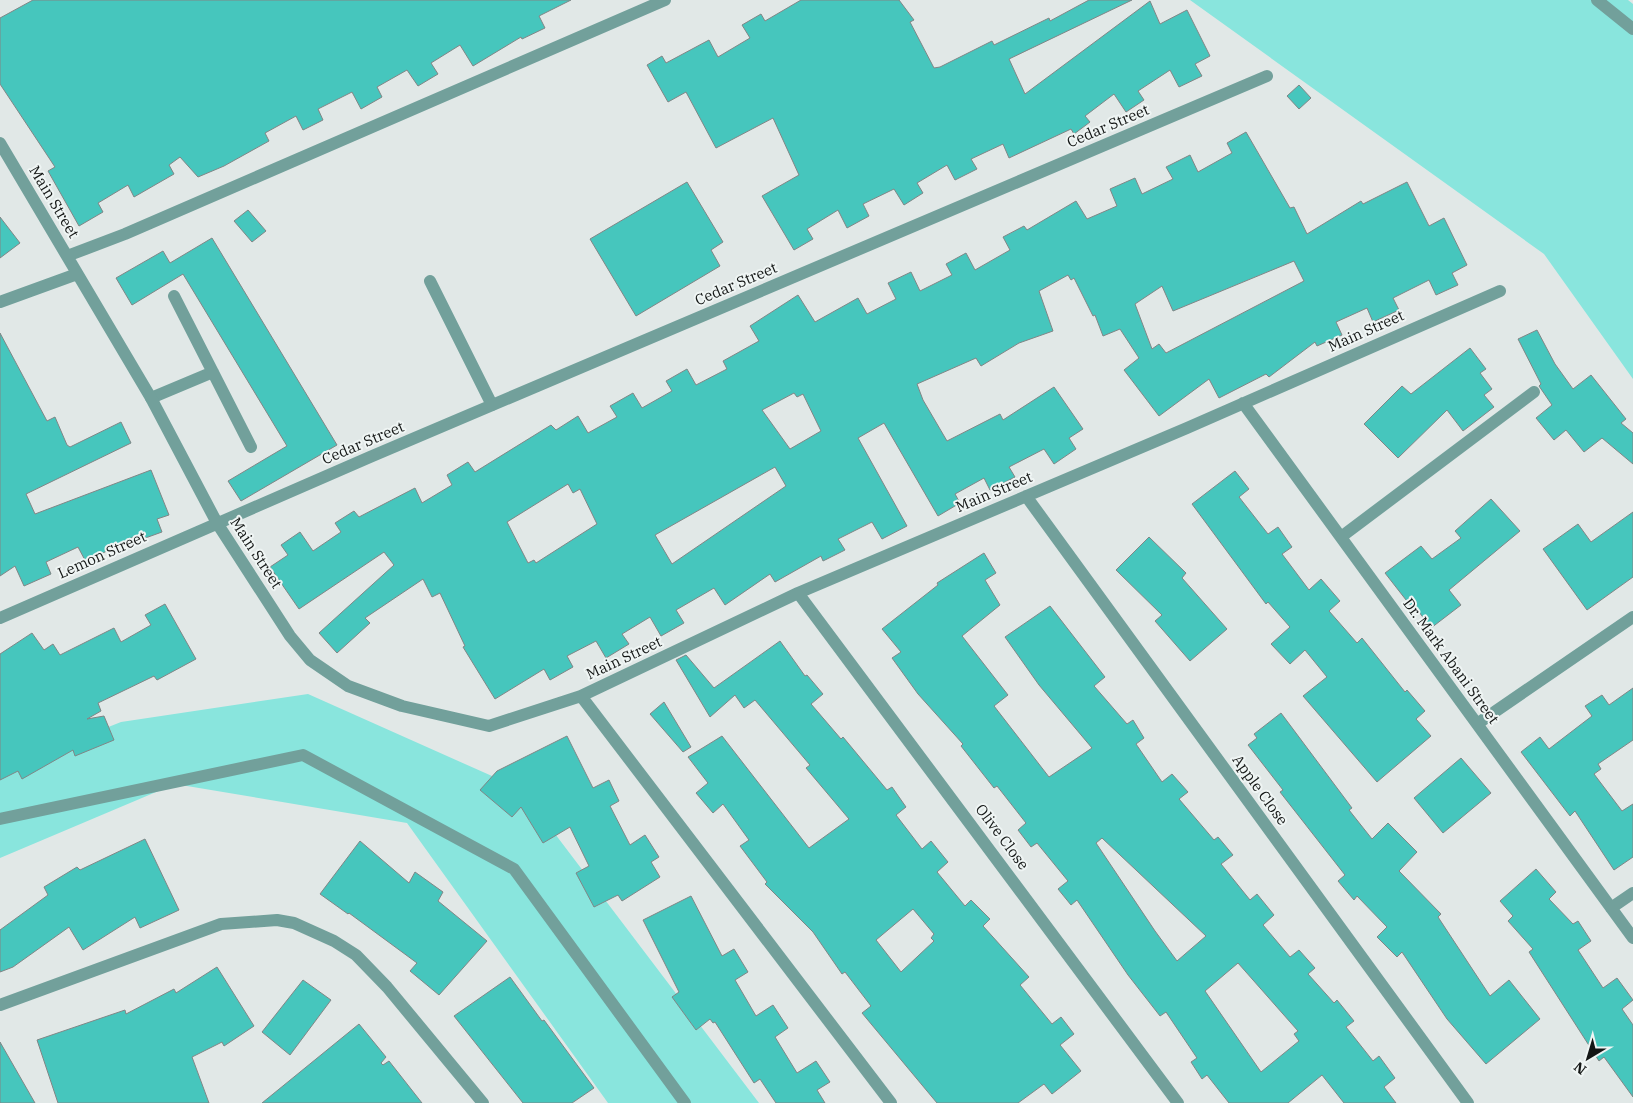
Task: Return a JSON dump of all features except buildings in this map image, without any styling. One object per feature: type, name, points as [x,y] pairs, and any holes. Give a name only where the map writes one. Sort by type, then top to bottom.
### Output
[{"type":"street","points":[[67,256],[125,234],[665,0]]},
{"type":"street","points":[[1597,0],[1633,29]]},
{"type":"street","name":"Cedar Street","points":[[217,523],[1267,76]]},
{"type":"street","name":"Main Street","points":[[0,143],[151,398],[217,523],[290,636],[310,660],[348,686],[402,706],[489,726],[581,696],[798,593],[1243,403],[1500,290]]},
{"type":"street","points":[[0,302],[77,274]]},
{"type":"street","points":[[430,281],[492,406]]},
{"type":"street","points":[[174,296],[251,447]]},
{"type":"street","points":[[151,398],[213,372]]},
{"type":"street","points":[[1341,537],[1534,392]]},
{"type":"street","name":"Dr. Mark Abani Street","points":[[1243,403],[1633,938]]},
{"type":"street","name":"Apple Close","points":[[1026,496],[1468,1103]]},
{"type":"street","name":"Lemon Street","points":[[0,618],[217,523]]},
{"type":"street","name":"Olive Close","points":[[798,593],[1178,1103]]},
{"type":"street","points":[[1476,724],[1633,617]]},
{"type":"street","points":[[581,696],[891,1103]]},
{"type":"street","points":[[0,819],[303,755],[514,869],[685,1103]]},
{"type":"street","points":[[1611,908],[1633,892]]},
{"type":"street","points":[[0,1005],[220,924],[262,920],[294,923],[334,941],[356,955],[387,987],[483,1103]]},
{"type":"shaded area","points":[[1190,0],[1628,0],[1633,4],[1633,379],[1544,254]]},
{"type":"shaded area","points":[[308,694],[521,789],[759,1103],[608,1103],[407,823],[175,784],[0,858],[0,770],[121,722]]}]
